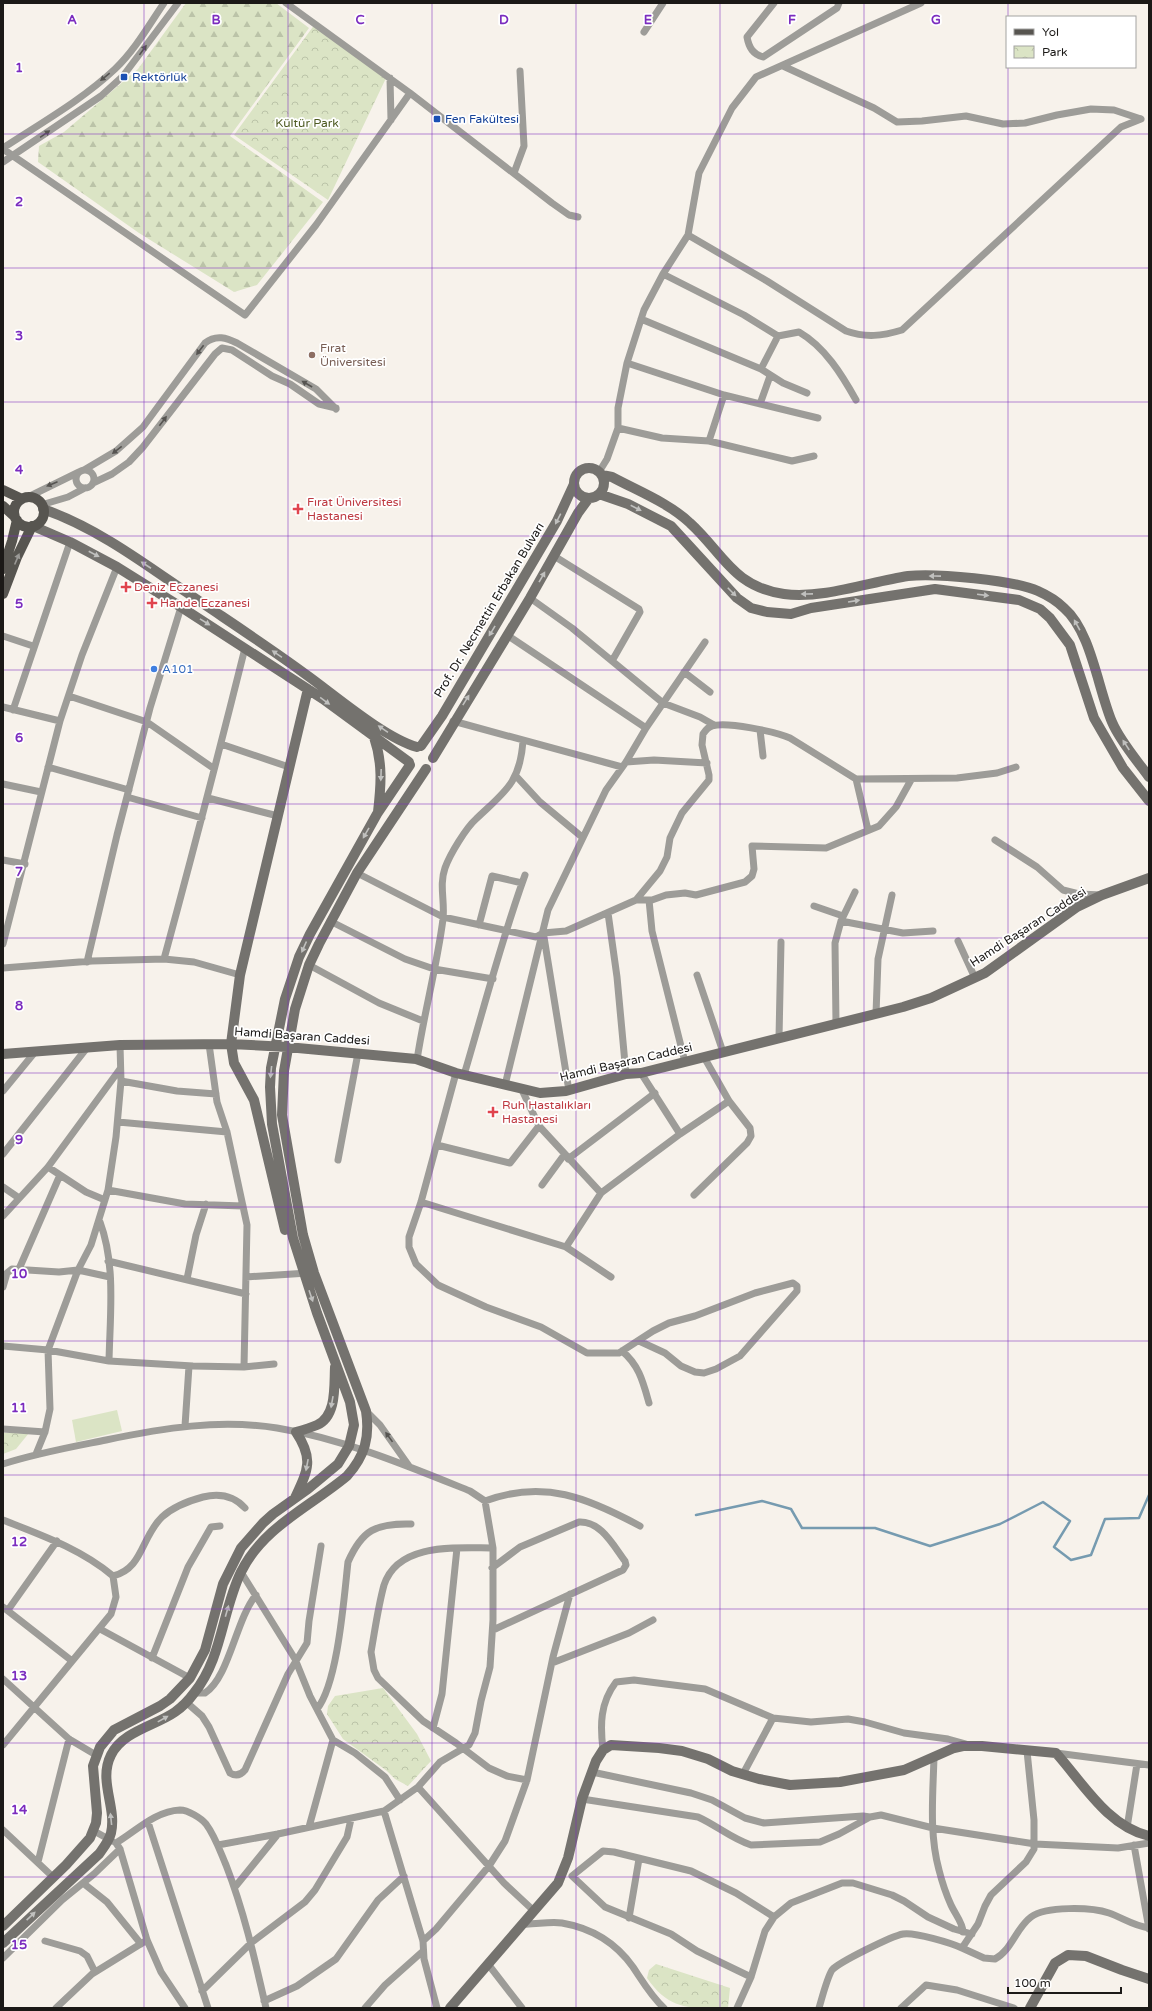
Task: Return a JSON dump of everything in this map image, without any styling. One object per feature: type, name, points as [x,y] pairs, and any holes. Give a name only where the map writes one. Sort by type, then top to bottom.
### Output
[{"type":"main road","points":[[589,498],[577,492],[574,484],[576,476],[583,470],[591,468],[612,477],[674,510],[690,523],[724,562],[740,577],[759,588],[785,594],[816,594],[909,576],[950,576],[1016,584],[1042,593],[1065,608],[1077,623],[1112,723],[1149,776]]},
{"type":"main road","points":[[599,494],[604,483],[600,473]]},
{"type":"main road","name":"Prof. Dr. Necmettin Erbakan Bulvarı","points":[[419,747],[442,716],[553,528],[574,484]]},
{"type":"main road","points":[[3,490],[24,498],[35,499],[42,507],[67,517],[143,563],[294,665],[360,714],[398,739],[430,751],[433,758]]},
{"type":"main road","points":[[3,1943],[99,1854],[115,1844],[106,1778],[107,1769],[112,1754],[123,1741],[175,1712],[195,1693],[209,1669],[241,1572],[250,1557],[285,1521],[347,1476],[357,1463],[364,1450],[368,1434],[366,1411],[314,1273],[303,1235],[283,1122],[282,1092],[287,1047],[295,1009],[309,965],[330,921],[357,873],[426,769],[430,766],[453,721],[530,598],[578,513],[589,498],[599,494],[628,504],[671,526],[737,598],[751,608],[767,612],[791,614],[812,608],[935,589],[1019,600],[1040,609],[1070,645],[1094,718],[1122,768],[1149,801]]},
{"type":"main road","points":[[3,569],[12,541],[16,518],[16,505],[24,498]]},
{"type":"main road","points":[[3,506],[24,526],[33,526],[70,542],[117,567],[182,607],[308,689],[416,770],[426,769]]},
{"type":"main road","points":[[3,594],[18,556],[33,526],[42,517],[42,507]]},
{"type":"main road","points":[[3,1926],[84,1847],[94,1831],[97,1813],[93,1778],[96,1756],[106,1738],[114,1730],[160,1706],[190,1678],[205,1650],[223,1584],[235,1558],[251,1536],[263,1523],[338,1464],[350,1446],[353,1431],[353,1414],[335,1363],[288,1243],[254,1100],[234,1063],[231,1044],[240,975],[308,689]]},
{"type":"main road","points":[[374,737],[381,760],[382,772],[377,814]]},
{"type":"main road","points":[[301,1274],[292,1238],[271,1118],[270,1087],[275,1046],[285,999],[310,934],[377,814],[410,764],[411,751],[419,747]]},
{"type":"main road","name":"Hamdi Başaran Caddesi","points":[[3,1054],[86,1049],[120,1044],[231,1044],[275,1046],[417,1060],[460,1074],[522,1090],[540,1093],[569,1090],[626,1074],[641,1073],[876,1014],[931,998],[976,978],[997,966],[1077,907],[1102,895],[1149,878]]},
{"type":"main road","points":[[294,1499],[305,1472],[308,1456],[304,1445],[296,1432],[318,1425],[327,1418],[332,1408],[334,1395],[335,1363]]},
{"type":"main road","points":[[450,2008],[558,1883],[568,1858],[582,1799],[592,1772],[603,1750],[611,1746],[659,1748],[682,1751],[708,1759],[743,1774],[759,1779],[790,1785],[840,1782],[904,1770],[954,1748],[971,1746],[1056,1753],[1093,1798],[1127,1828],[1149,1836]]},
{"type":"main road","points":[[1030,2008],[1055,1963],[1068,1955],[1086,1956],[1149,1979]]},
{"type":"street","points":[[164,3],[138,42],[116,68],[84,94],[3,148],[245,315],[316,226],[410,93]]},
{"type":"street","points":[[3,162],[101,96],[123,76],[178,3]]},
{"type":"street","points":[[286,3],[390,78],[569,215],[578,217]]},
{"type":"street","points":[[644,32],[663,3]]},
{"type":"street","points":[[774,3],[747,37],[748,46],[756,55],[763,57],[836,8],[839,3]]},
{"type":"street","points":[[600,473],[607,459],[618,428],[618,408],[627,363],[641,319],[663,274],[688,235],[699,173],[732,108],[756,77],[921,3]]},
{"type":"street","points":[[688,235],[768,281],[846,331],[860,336],[883,335],[902,330],[1121,127],[1141,119],[1114,110],[1091,109],[1026,123],[1003,124],[966,116],[897,122],[874,108],[810,80],[783,66]]},
{"type":"street","points":[[514,173],[524,146],[520,71]]},
{"type":"street","points":[[390,78],[392,120]]},
{"type":"street","points":[[663,274],[744,315],[778,336],[799,332],[806,336],[838,370],[856,400]]},
{"type":"street","points":[[641,319],[761,369],[770,376],[807,393]]},
{"type":"street","points":[[761,369],[778,336]]},
{"type":"street","points":[[24,498],[82,471],[116,452],[142,427],[205,343],[213,338],[229,340],[316,389],[336,408],[319,404],[290,384],[272,376],[232,350],[222,348],[215,354],[129,462],[112,474],[68,497],[42,507]]},
{"type":"street","points":[[226,348],[229,340]]},
{"type":"street","points":[[627,363],[724,395],[818,418]]},
{"type":"street","points":[[760,404],[770,376]]},
{"type":"street","points":[[709,441],[724,395]]},
{"type":"street","points":[[142,427],[152,434]]},
{"type":"street","points":[[618,428],[662,438],[709,441],[792,461],[814,456]]},
{"type":"street","points":[[82,471],[92,474],[93,483]]},
{"type":"street","points":[[82,471],[76,478],[77,484],[85,488]]},
{"type":"street","points":[[13,710],[33,646],[70,542]]},
{"type":"street","points":[[554,556],[639,609],[640,612],[612,661]]},
{"type":"street","points":[[3,944],[25,864],[60,721],[82,655],[117,567]]},
{"type":"street","points":[[530,598],[572,628],[663,703],[700,717],[714,725],[726,725],[779,733],[790,738],[856,779],[911,780],[957,778],[997,773],[1016,767]]},
{"type":"street","points":[[87,962],[128,793],[147,722],[182,607]]},
{"type":"street","points":[[507,635],[646,728]]},
{"type":"street","points":[[3,636],[33,646]]},
{"type":"street","points":[[505,1085],[548,910],[606,790],[624,765],[646,728],[705,642]]},
{"type":"street","points":[[164,959],[208,798],[213,768],[221,744],[245,648]]},
{"type":"street","points":[[684,672],[710,692]]},
{"type":"street","points":[[69,696],[147,722],[213,768]]},
{"type":"street","points":[[3,707],[60,721]]},
{"type":"street","points":[[453,721],[523,741],[624,765],[654,760],[707,763]]},
{"type":"street","points":[[636,900],[660,871],[667,857],[670,838],[682,812],[709,780],[707,763],[702,745],[703,734],[714,725]]},
{"type":"street","points":[[760,730],[763,756]]},
{"type":"street","points":[[417,1060],[443,917],[441,880],[446,867],[475,820],[495,803],[516,776],[522,754],[523,741]]},
{"type":"street","points":[[221,744],[289,767]]},
{"type":"street","points":[[48,767],[202,818]]},
{"type":"street","points":[[516,776],[540,802],[582,837]]},
{"type":"street","points":[[856,779],[868,830]]},
{"type":"street","points":[[357,873],[443,917],[505,932],[536,937],[543,933],[566,931],[636,900],[649,900],[685,893],[696,895],[745,882],[752,876],[754,869],[752,846],[826,848],[879,826],[887,819],[896,807],[911,780]]},
{"type":"street","points":[[3,784],[42,792]]},
{"type":"street","points":[[208,798],[278,816]]},
{"type":"street","points":[[996,840],[1037,867],[1063,890],[1080,894],[1102,895]]},
{"type":"street","points":[[3,860],[25,864]]},
{"type":"street","points":[[525,875],[505,932],[493,979],[437,1145],[421,1202],[409,1236],[409,1247],[416,1264],[438,1285],[486,1307],[541,1326],[587,1353],[619,1353],[653,1331],[669,1323],[695,1316],[755,1293],[793,1283],[797,1286],[797,1290],[740,1356],[716,1369],[704,1373],[695,1372],[681,1366],[665,1353],[639,1341]]},
{"type":"street","points":[[479,925],[492,876],[522,883]]},
{"type":"street","points":[[836,1024],[834,958],[836,937],[842,919],[855,892]]},
{"type":"street","points":[[876,1014],[878,959],[892,895]]},
{"type":"street","points":[[649,900],[652,932],[685,1062]]},
{"type":"street","points":[[814,906],[842,919],[903,933],[933,932]]},
{"type":"street","points":[[608,913],[617,977],[626,1074]]},
{"type":"street","points":[[330,921],[406,959],[434,969],[493,979]]},
{"type":"street","points":[[543,933],[569,1090]]},
{"type":"street","points":[[958,941],[976,978]]},
{"type":"street","points":[[779,1038],[781,942]]},
{"type":"street","points":[[3,968],[87,962],[164,959],[194,962],[240,975]]},
{"type":"street","points":[[309,965],[379,1003],[423,1021]]},
{"type":"street","points":[[696,976],[722,1052]]},
{"type":"street","points":[[36,1454],[45,1432],[50,1409],[48,1350],[78,1270],[100,1222],[108,1190],[118,1122],[121,1081],[120,1044]]},
{"type":"street","points":[[209,1044],[216,1094],[247,1225],[244,1367]]},
{"type":"street","points":[[3,1154],[86,1049]]},
{"type":"street","points":[[3,1091],[35,1052]]},
{"type":"street","points":[[338,1160],[358,1053]]},
{"type":"street","points":[[694,1195],[747,1143],[751,1136],[750,1128],[729,1101],[704,1057]]},
{"type":"street","points":[[3,1216],[48,1167],[120,1069]]},
{"type":"street","points":[[641,1073],[680,1134]]},
{"type":"street","points":[[121,1081],[178,1091],[216,1094]]},
{"type":"street","points":[[522,1090],[539,1126],[566,1157],[601,1193]]},
{"type":"street","points":[[542,1185],[566,1157],[655,1093]]},
{"type":"street","points":[[566,1247],[601,1193],[680,1134],[729,1101]]},
{"type":"street","points":[[118,1122],[226,1132]]},
{"type":"street","points":[[437,1145],[510,1163],[539,1126]]},
{"type":"street","points":[[48,1167],[86,1192],[105,1200]]},
{"type":"street","points":[[19,1269],[60,1175]]},
{"type":"street","points":[[3,1187],[19,1198]]},
{"type":"street","points":[[108,1190],[185,1204],[243,1206]]},
{"type":"street","points":[[421,1202],[566,1247],[611,1277]]},
{"type":"street","points":[[187,1279],[196,1235],[206,1204]]},
{"type":"street","points":[[100,1222],[106,1238],[110,1277],[109,1361]]},
{"type":"street","points":[[108,1261],[246,1294]]},
{"type":"street","points":[[3,1287],[9,1271],[19,1269],[59,1272],[78,1270],[110,1277]]},
{"type":"street","points":[[246,1277],[314,1273]]},
{"type":"street","points":[[3,1346],[48,1350],[109,1361],[189,1366],[244,1367],[274,1364]]},
{"type":"street","points":[[622,1351],[632,1360],[640,1372],[649,1403]]},
{"type":"street","points":[[185,1426],[189,1366]]},
{"type":"street","points":[[366,1411],[380,1425],[409,1466]]},
{"type":"street","points":[[3,1464],[36,1454],[162,1428],[214,1424],[275,1428],[364,1450],[409,1466],[470,1491],[484,1501],[493,1548],[493,1630],[490,1667],[472,1741],[440,1762],[418,1787],[384,1811],[278,1834],[218,1845]]},
{"type":"street","points":[[3,1429],[45,1432]]},
{"type":"street","points":[[484,1501],[505,1494],[529,1491],[583,1498],[605,1507],[640,1526]]},
{"type":"street","points":[[113,1576],[121,1574],[132,1566],[156,1523],[187,1501],[216,1495],[230,1497],[245,1508]]},
{"type":"street","points":[[3,1520],[57,1542],[87,1557],[113,1576],[116,1589],[114,1606],[100,1629],[34,1706],[3,1745]]},
{"type":"street","points":[[492,1568],[528,1543],[579,1522],[589,1522],[600,1529],[625,1561],[626,1565],[623,1570],[493,1630]]},
{"type":"street","points":[[317,1709],[324,1700],[328,1689],[334,1662],[348,1562],[355,1548],[363,1537],[374,1529],[391,1523],[410,1524]]},
{"type":"street","points":[[152,1658],[183,1580],[201,1542],[211,1527],[220,1526]]},
{"type":"street","points":[[57,1542],[5,1609],[72,1661]]},
{"type":"street","points":[[186,1702],[202,1716],[209,1727],[230,1773],[239,1775],[244,1770],[295,1659],[307,1643],[309,1622],[322,1546]]},
{"type":"street","points":[[493,1548],[456,1548],[414,1554],[397,1566],[384,1584],[371,1652],[374,1670],[378,1678],[412,1712],[489,1768],[507,1776],[527,1780]]},
{"type":"street","points":[[433,1728],[442,1694],[452,1606],[456,1548]]},
{"type":"street","points":[[241,1572],[295,1659],[317,1709],[333,1740],[355,1753],[385,1777],[400,1800]]},
{"type":"street","points":[[423,1941],[436,1930],[490,1866],[505,1841],[527,1780],[552,1663],[570,1594]]},
{"type":"street","points":[[195,1693],[205,1693],[215,1683],[231,1652],[245,1611],[256,1595]]},
{"type":"street","points":[[552,1663],[629,1633],[653,1620]]},
{"type":"street","points":[[100,1629],[190,1678]]},
{"type":"street","points":[[3,1679],[69,1739],[96,1756]]},
{"type":"street","points":[[603,1750],[601,1720],[608,1692],[616,1682],[634,1680],[705,1689],[773,1718],[811,1722],[848,1719],[865,1722],[904,1733],[948,1739],[971,1746]]},
{"type":"street","points":[[743,1774],[773,1718]]},
{"type":"street","points":[[38,1862],[69,1739]]},
{"type":"street","points":[[309,1827],[333,1740]]},
{"type":"street","points":[[962,1948],[972,1934],[991,1895],[1026,1862],[1034,1849],[1035,1844],[1027,1751]]},
{"type":"street","points":[[1056,1753],[1149,1765]]},
{"type":"street","points":[[934,1757],[933,1828],[935,1851],[942,1882],[952,1907],[963,1927],[963,1932]]},
{"type":"street","points":[[1127,1828],[1137,1764]]},
{"type":"street","points":[[592,1772],[691,1793],[712,1800],[745,1818],[764,1823],[881,1816],[933,1828],[1035,1844],[1118,1848],[1149,1843]]},
{"type":"street","points":[[418,1787],[490,1866],[534,1911]]},
{"type":"street","points":[[582,1799],[698,1817],[716,1825],[741,1842],[750,1845],[820,1842],[839,1834],[870,1817]]},
{"type":"street","points":[[3,1958],[62,1900],[83,1883],[115,1844],[158,1816],[180,1810],[190,1813],[206,1824],[218,1845],[235,1887],[251,1943],[265,2004],[297,1986],[336,1959],[378,1900],[404,1876]]},
{"type":"street","points":[[384,1811],[423,1941],[422,1952],[437,2008]]},
{"type":"street","points":[[202,1991],[251,1943],[294,1912],[315,1890],[347,1837],[351,1819]]},
{"type":"street","points":[[148,1822],[208,2008]]},
{"type":"street","points":[[3,1830],[54,1877]]},
{"type":"street","points":[[94,1831],[115,1844],[144,1942],[184,2008]]},
{"type":"street","points":[[235,1887],[278,1834]]},
{"type":"street","points":[[819,2008],[833,1970],[856,1955],[904,1934],[951,1942],[984,1958],[995,1959],[1004,1952],[1019,1930],[1032,1917],[1039,1913],[1070,1909],[1108,1912],[1135,1925],[1149,1929],[1134,1845]]},
{"type":"street","points":[[572,1876],[603,1851],[661,1862],[691,1871],[736,1893],[774,1917]]},
{"type":"street","points":[[628,1918],[639,1859]]},
{"type":"street","points":[[562,1873],[572,1876],[604,1907],[628,1918],[671,1934],[697,1951],[751,1977]]},
{"type":"street","points":[[737,2008],[751,1977],[765,1931],[774,1917],[791,1903],[848,1882],[898,1897],[928,1917],[963,1932],[972,1934]]},
{"type":"street","points":[[83,1883],[107,1902],[144,1942]]},
{"type":"street","points":[[522,1924],[547,1923],[571,1925],[594,1933],[605,1940],[626,1958],[648,1992],[664,2008]]},
{"type":"street","points":[[45,1941],[80,1951],[87,1956],[95,1972]]},
{"type":"street","points":[[56,2008],[95,1972],[144,1942]]},
{"type":"street","points":[[365,2008],[385,1985],[422,1952]]},
{"type":"street","points":[[488,1964],[522,2008]]},
{"type":"street","points":[[901,2008],[926,1985],[957,1990],[1014,2008]]},
{"type":"green space","points":[[186,3],[276,3],[309,28],[230,136],[323,202],[257,285],[234,292],[139,233],[38,162],[39,146],[64,132],[138,69]]},
{"type":"green space","name":"Kültür Park","points":[[315,24],[387,76],[328,200],[234,135]]},
{"type":"green space","points":[[117,1410],[122,1431],[76,1442],[72,1420]]},
{"type":"green space","points":[[3,1433],[29,1433],[16,1449],[3,1454]]},
{"type":"green space","points":[[383,1688],[417,1734],[431,1761],[408,1786],[395,1779],[387,1771],[343,1739],[327,1714],[328,1706],[335,1696]]},
{"type":"green space","points":[[656,1964],[730,1988],[728,2008],[691,2007],[672,2002],[655,1989],[647,1978],[649,1970]]},
{"type":"waterway","points":[[696,1515],[762,1501],[791,1509],[802,1528],[875,1528],[930,1546],[1000,1524],[1043,1502],[1070,1521],[1054,1547],[1071,1560],[1091,1555],[1105,1519],[1139,1518],[1149,1495]]},
{"type":"place","name":"Rektörlük","points":[[124,77]]},
{"type":"place","name":"Fen Fakültesi","points":[[437,119]]},
{"type":"place","name":"Fırat Üniversitesi","points":[[312,355]]},
{"type":"place","name":"Fırat Üniversitesi Hastanesi","points":[[298,509]]},
{"type":"place","name":"Deniz Eczanesi","points":[[126,587]]},
{"type":"place","name":"Hande Eczanesi","points":[[152,603]]},
{"type":"place","name":"A101","points":[[154,669]]},
{"type":"place","name":"Ruh Hastalıkları Hastanesi","points":[[493,1112]]}]
